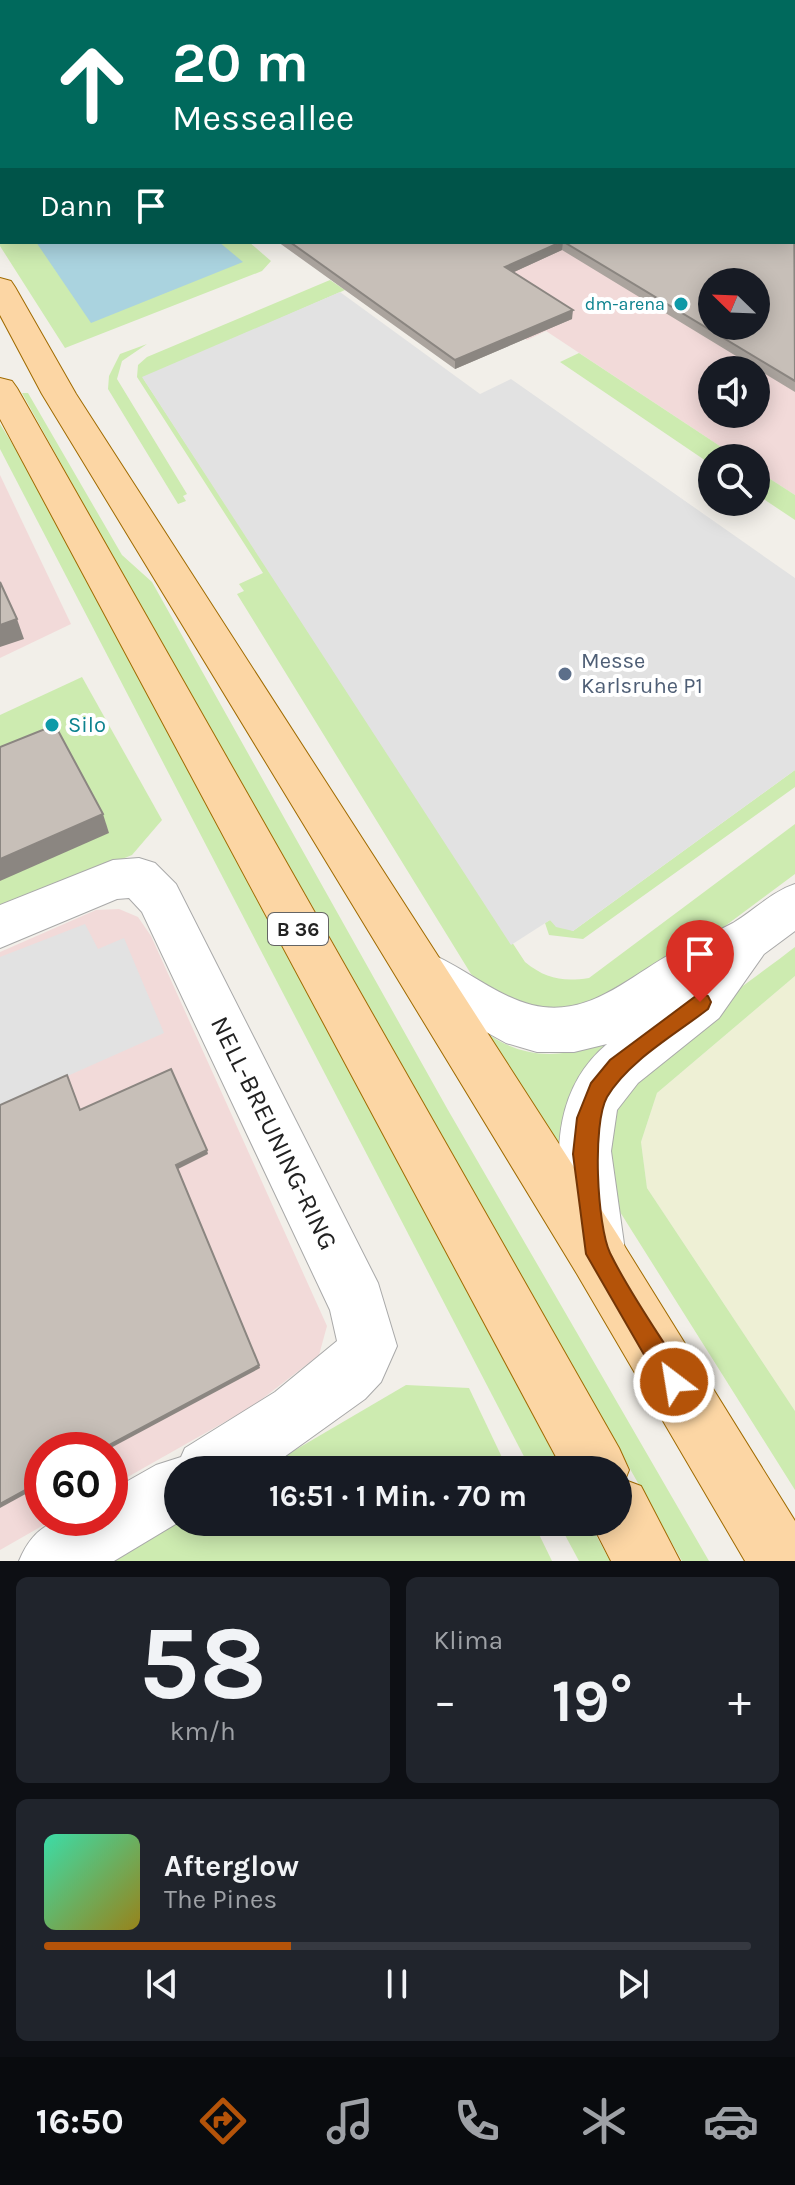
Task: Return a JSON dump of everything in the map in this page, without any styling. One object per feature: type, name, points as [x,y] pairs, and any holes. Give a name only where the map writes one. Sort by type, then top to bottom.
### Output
[{"type":"main road","name":"B 36","points":[[0,287],[11,372],[590,1456]]},
{"type":"main road","points":[[11,372],[59,394],[597,1254],[782,1561]]},
{"type":"main road","points":[[632,1534],[647,1561]]},
{"type":"street","name":"NELL-BREUNING-RING","points":[[0,927],[113,880],[139,877],[159,898],[357,1304],[368,1344],[361,1362],[346,1378],[231,1456]]},
{"type":"street","points":[[422,972],[506,1020],[537,1029],[574,1029],[609,1021],[685,971],[751,937],[795,904]]},
{"type":"street","points":[[597,1254],[584,1154],[588,1118],[599,1090],[618,1067],[700,1002],[751,937]]},
{"type":"street","points":[[52,1561],[164,1495]]},
{"type":"shaded area","points":[[384,244],[795,244],[795,495],[770,479],[770,444],[717,444],[546,331],[527,340]]},
{"type":"shaded area","name":"Messe Karlsruhe P1","points":[[340,292],[480,394],[511,379],[698,510],[698,516],[707,516],[795,578],[795,770],[573,931],[556,927],[550,920],[511,945],[142,377]]},
{"type":"shaded area","points":[[0,475],[71,624],[0,658]]},
{"type":"shaded area","points":[[119,909],[138,917],[151,936],[327,1326],[319,1355],[253,1406],[128,1477],[128,1432],[24,1432],[24,1536],[0,1550],[0,952],[96,910]]},
{"type":"shaded area","points":[[85,924],[98,949],[124,938],[164,1033],[0,1106],[0,957]]},
{"type":"green space","points":[[251,244],[271,261],[262,271],[65,348],[0,246]]},
{"type":"green space","points":[[330,280],[345,290],[143,378],[525,962],[555,978],[589,978],[795,824],[795,874],[630,997],[545,1013],[494,992],[471,974],[237,594],[244,591],[239,584],[263,573],[137,377],[138,365],[147,357]]},
{"type":"green space","points":[[147,344],[122,361],[117,379],[187,494],[183,496],[186,501],[178,504],[108,389],[109,376],[120,354]]},
{"type":"green space","points":[[579,353],[717,444],[698,444],[698,456],[560,362]]},
{"type":"green space","points":[[22,393],[28,393],[122,555],[152,582],[448,1110],[709,1561],[682,1561],[632,1472],[632,1456],[623,1456],[314,909],[176,672]]},
{"type":"green space","points":[[0,424],[28,469],[555,1456],[524,1456],[0,449]]},
{"type":"green space","points":[[770,479],[795,495],[795,520],[770,503]]},
{"type":"green space","points":[[82,677],[162,820],[132,855],[0,909],[0,715]]},
{"type":"green space","points":[[795,770],[795,787],[583,939],[549,935],[545,923],[550,920],[573,931]]},
{"type":"green space","points":[[795,947],[795,976],[657,1093],[641,1142],[647,1188],[795,1411],[795,1490],[615,1204],[608,1150],[610,1131],[619,1106],[659,1055],[716,1006]]},
{"type":"green space","points":[[795,976],[795,1411],[647,1188],[641,1142],[657,1093]]},
{"type":"green space","points":[[626,1030],[566,1158],[487,1033],[522,1050],[557,1054],[592,1046]]},
{"type":"green space","points":[[406,1385],[469,1388],[501,1456],[285,1456]]},
{"type":"green space","points":[[164,1530],[164,1536],[540,1536],[552,1561],[107,1561]]},
{"type":"green space","points":[[566,1536],[597,1536],[610,1561],[579,1561]]},
{"type":"water","points":[[37,244],[221,244],[243,262],[91,323]]},
{"type":"building","points":[[293,244],[557,244],[505,267],[573,310],[455,360]]},
{"type":"building","name":"dm-arena","points":[[567,244],[794,244],[795,381],[770,366],[770,356],[753,356],[727,340],[770,340],[770,268],[698,268],[698,323]]},
{"type":"building","points":[[0,582],[17,619],[0,625]]},
{"type":"building","points":[[55,725],[103,814],[0,859],[0,747]]},
{"type":"building","points":[[171,1069],[207,1150],[176,1165],[259,1365],[128,1435],[128,1432],[24,1432],[24,1491],[0,1504],[0,1105],[67,1075],[80,1110]]},
{"type":"place","name":"dm-arena","points":[[681,304]]},
{"type":"place","name":"Messe Karlsruhe P1","points":[[565,674]]},
{"type":"place","name":"Silo","points":[[52,725]]},
{"type":"route","points":[[674,1382],[597,1254],[584,1154],[588,1118],[599,1090],[618,1067],[700,1002]]}]
